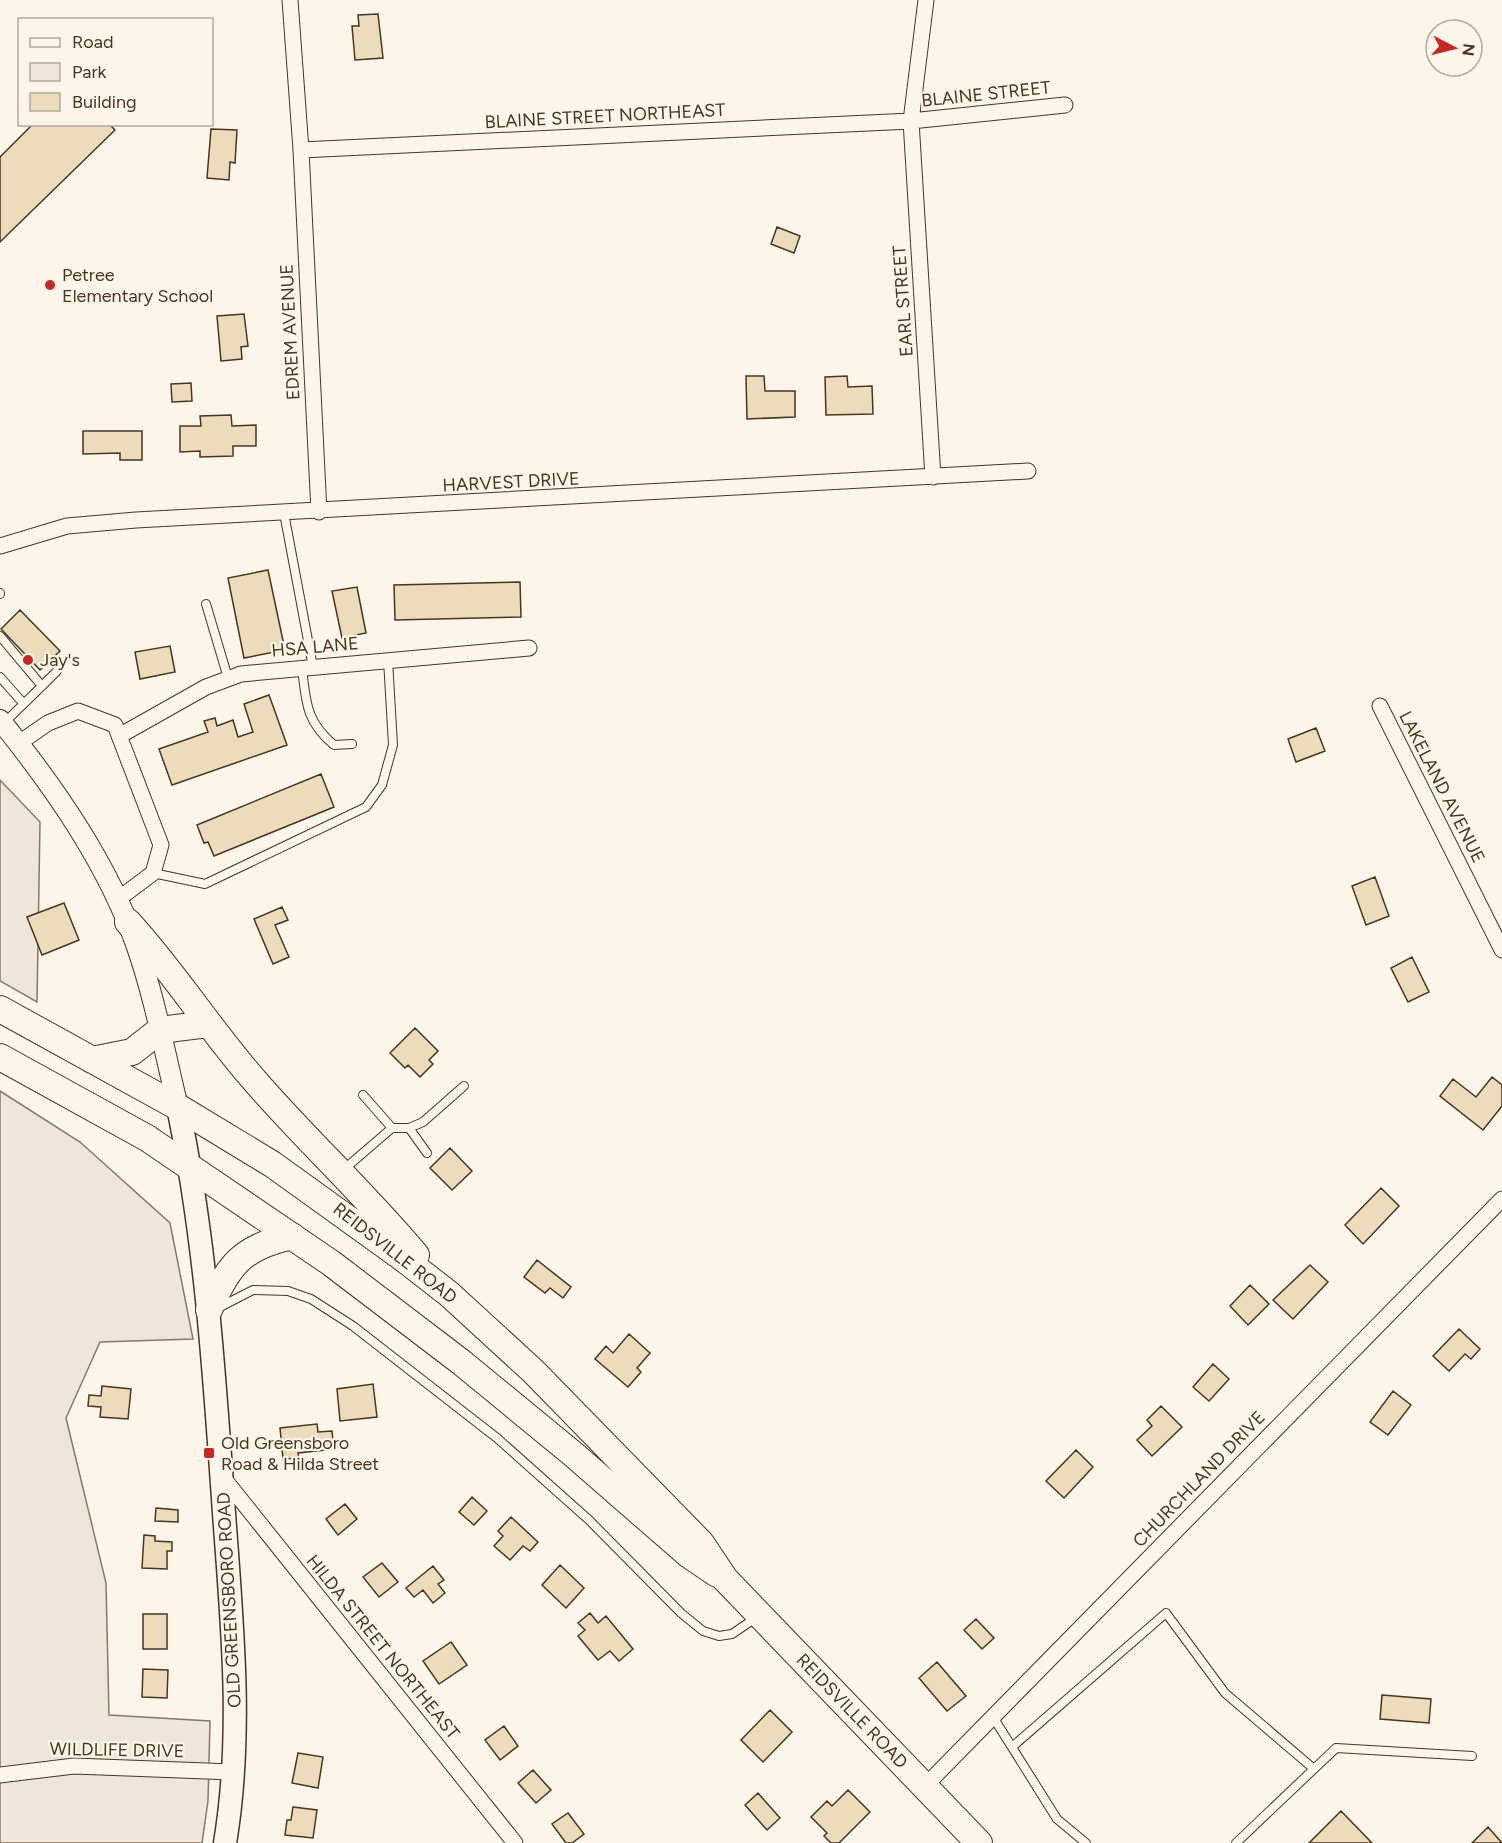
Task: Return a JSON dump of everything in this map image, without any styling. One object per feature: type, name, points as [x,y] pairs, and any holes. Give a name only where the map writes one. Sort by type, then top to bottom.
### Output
[{"type":"highway","points":[[122,911],[256,1083],[389,1223],[449,1294]]},
{"type":"highway","name":"REIDSVILLE ROAD","points":[[0,1009],[178,1107],[316,1192],[449,1294],[533,1371],[701,1543],[725,1579],[979,1843]]},
{"type":"highway","points":[[92,1060],[132,1052],[160,1030],[208,1024]]},
{"type":"highway","name":"REIDSVILLE ROAD","points":[[0,1057],[147,1138],[376,1295],[573,1454],[688,1555],[725,1579]]},
{"type":"highway","points":[[209,1312],[221,1281],[237,1260],[264,1243],[292,1236]]},
{"type":"main road","name":"OLD GREENSBORO ROAD","points":[[178,1107],[191,1168],[209,1312],[235,1677],[233,1772],[225,1843]]},
{"type":"street","name":"EDREM AVENUE","points":[[290,0],[301,150],[319,512]]},
{"type":"street","name":"EARL STREET","points":[[926,0],[911,121],[933,477]]},
{"type":"street","name":"BLAINE STREET","points":[[911,121],[1065,105]]},
{"type":"street","name":"BLAINE STREET NORTHEAST","points":[[301,150],[911,121]]},
{"type":"street","name":"HARVEST DRIVE","points":[[0,546],[67,526],[1028,471]]},
{"type":"street","name":"HSA LANE","points":[[119,736],[206,687],[241,674],[529,648]]},
{"type":"street","name":"LAKELAND AVENUE","points":[[1380,706],[1502,950]]},
{"type":"street","points":[[19,743],[48,723],[78,711],[115,725],[161,845],[153,873],[122,911]]},
{"type":"street","points":[[2,722],[79,829],[122,911],[146,976],[178,1107]]},
{"type":"street","name":"CHURCHLAND DRIVE","points":[[924,1786],[1502,1199]]},
{"type":"street","name":"HILDA STREET NORTHEAST","points":[[221,1475],[515,1843]]},
{"type":"street","name":"WILDLIFE DRIVE","points":[[0,1774],[74,1766],[233,1772]]},
{"type":"lane","points":[[284,513],[308,668],[308,715],[323,736],[334,745],[352,744]]},
{"type":"lane","points":[[206,604],[228,678]]},
{"type":"lane","points":[[0,636],[42,686]]},
{"type":"lane","points":[[153,873],[205,884],[366,807],[382,785],[393,745],[388,660]]},
{"type":"lane","points":[[2,722],[57,671]]},
{"type":"lane","points":[[0,677],[23,703]]},
{"type":"lane","points":[[341,1172],[392,1128],[409,1128],[423,1122],[464,1086]]},
{"type":"lane","points":[[363,1095],[392,1128]]},
{"type":"lane","points":[[409,1128],[427,1153]]},
{"type":"lane","points":[[209,1312],[253,1290],[288,1291],[310,1299],[353,1326],[497,1438],[588,1521],[681,1613],[703,1631],[719,1636],[732,1634],[759,1615]]},
{"type":"lane","points":[[1012,1747],[1166,1613],[1225,1693],[1314,1769]]},
{"type":"lane","points":[[993,1717],[1057,1820],[1086,1843]]},
{"type":"lane","points":[[1236,1843],[1336,1748],[1472,1756]]},
{"type":"green space","points":[[0,780],[40,822],[37,1002],[0,981]]},
{"type":"green space","points":[[0,1091],[80,1142],[170,1223],[193,1339],[100,1342],[66,1418],[106,1583],[109,1715],[210,1721],[208,1801],[202,1843],[0,1843]]},
{"type":"building","points":[[378,14],[383,58],[355,60],[352,26],[359,26],[358,15]]},
{"type":"building","points":[[31,126],[111,126],[115,130],[0,242],[0,157]]},
{"type":"building","points":[[211,129],[237,130],[235,163],[230,162],[229,180],[207,178]]},
{"type":"building","points":[[777,227],[800,236],[794,253],[771,244]]},
{"type":"building","points":[[244,314],[248,346],[241,347],[242,359],[221,361],[217,316]]},
{"type":"building","points":[[746,376],[764,376],[765,391],[795,391],[795,417],[747,419]]},
{"type":"building","points":[[847,376],[848,387],[872,386],[873,414],[826,415],[825,377]]},
{"type":"building","points":[[191,383],[192,401],[172,402],[171,384]]},
{"type":"building","points":[[231,415],[232,426],[256,425],[256,446],[233,446],[233,456],[200,457],[200,451],[180,452],[180,426],[201,426],[200,416]]},
{"type":"building","points":[[83,431],[142,431],[142,460],[120,460],[120,453],[83,454]]},
{"type":"building","points":[[268,570],[285,650],[244,658],[228,578]]},
{"type":"building","points":[[520,582],[521,617],[395,620],[394,585]]},
{"type":"building","points":[[357,587],[366,633],[342,638],[332,591]]},
{"type":"building","points":[[20,610],[60,651],[40,670],[1,629]]},
{"type":"building","points":[[170,646],[175,672],[140,679],[135,652]]},
{"type":"building","points":[[269,695],[287,745],[172,785],[159,749],[208,732],[204,721],[215,718],[217,726],[233,720],[238,737],[253,732],[244,704]]},
{"type":"building","points":[[1316,728],[1325,751],[1296,762],[1288,739]]},
{"type":"building","points":[[321,774],[334,807],[214,856],[208,842],[204,843],[197,825]]},
{"type":"building","points":[[1375,877],[1389,916],[1366,925],[1352,886]]},
{"type":"building","points":[[64,903],[79,940],[42,955],[27,917]]},
{"type":"building","points":[[282,907],[288,920],[275,925],[289,957],[273,964],[254,919]]},
{"type":"building","points":[[1412,957],[1429,992],[1408,1002],[1391,968]]},
{"type":"building","points":[[415,1028],[438,1051],[429,1060],[433,1064],[420,1077],[408,1065],[405,1068],[390,1053]]},
{"type":"building","points":[[1492,1077],[1502,1085],[1502,1106],[1483,1130],[1440,1096],[1453,1079],[1476,1097]]},
{"type":"building","points":[[450,1148],[472,1171],[452,1190],[430,1168]]},
{"type":"building","points":[[1381,1188],[1399,1206],[1363,1244],[1345,1225]]},
{"type":"building","points":[[537,1260],[571,1287],[563,1298],[550,1288],[545,1293],[524,1277]]},
{"type":"building","points":[[1310,1265],[1328,1282],[1293,1319],[1273,1300]]},
{"type":"building","points":[[1250,1285],[1269,1304],[1248,1325],[1230,1306]]},
{"type":"building","points":[[1459,1329],[1480,1349],[1471,1359],[1465,1354],[1449,1371],[1433,1356]]},
{"type":"building","points":[[629,1334],[650,1353],[637,1368],[641,1372],[628,1387],[595,1359],[606,1346],[613,1353]]},
{"type":"building","points":[[1213,1364],[1229,1379],[1209,1401],[1193,1387]]},
{"type":"building","points":[[373,1384],[377,1417],[340,1421],[337,1389]]},
{"type":"building","points":[[102,1386],[131,1389],[128,1419],[100,1417],[101,1407],[88,1406],[89,1395],[101,1396]]},
{"type":"building","points":[[1393,1391],[1411,1405],[1388,1435],[1370,1422]]},
{"type":"building","points":[[1161,1406],[1182,1427],[1152,1456],[1137,1440],[1152,1426],[1147,1420]]},
{"type":"building","points":[[317,1424],[318,1432],[332,1431],[334,1449],[298,1453],[299,1458],[283,1459],[280,1428]]},
{"type":"building","points":[[1076,1450],[1093,1467],[1064,1498],[1046,1481]]},
{"type":"building","points":[[472,1497],[487,1511],[474,1525],[459,1512]]},
{"type":"building","points":[[345,1504],[357,1519],[338,1535],[326,1519]]},
{"type":"building","points":[[156,1508],[178,1510],[178,1522],[155,1521]]},
{"type":"building","points":[[511,1517],[538,1542],[530,1551],[523,1546],[510,1560],[494,1546],[503,1536],[498,1531]]},
{"type":"building","points":[[144,1535],[155,1536],[155,1541],[172,1542],[172,1551],[167,1551],[167,1569],[142,1568]]},
{"type":"building","points":[[382,1563],[398,1582],[379,1597],[363,1577]]},
{"type":"building","points":[[560,1565],[584,1588],[566,1608],[542,1585]]},
{"type":"building","points":[[433,1566],[444,1580],[438,1584],[445,1593],[433,1603],[423,1590],[414,1597],[406,1588]]},
{"type":"building","points":[[590,1613],[598,1623],[606,1616],[633,1649],[619,1661],[610,1651],[598,1660],[578,1636],[585,1630],[578,1623]]},
{"type":"building","points":[[143,1614],[167,1614],[167,1649],[143,1649]]},
{"type":"building","points":[[976,1619],[994,1638],[982,1649],[964,1630]]},
{"type":"building","points":[[451,1642],[467,1665],[439,1684],[423,1661]]},
{"type":"building","points":[[937,1662],[966,1696],[947,1711],[919,1678]]},
{"type":"building","points":[[143,1669],[168,1670],[167,1698],[142,1697]]},
{"type":"building","points":[[1382,1695],[1431,1699],[1429,1723],[1380,1719]]},
{"type":"building","points":[[770,1710],[792,1732],[763,1762],[741,1740]]},
{"type":"building","points":[[504,1726],[518,1746],[500,1760],[485,1740]]},
{"type":"building","points":[[298,1753],[323,1757],[318,1788],[292,1783]]},
{"type":"building","points":[[533,1770],[551,1790],[536,1803],[518,1783]]},
{"type":"building","points":[[848,1790],[870,1812],[839,1843],[831,1843],[824,1836],[827,1833],[811,1817],[827,1801],[832,1806]]},
{"type":"building","points":[[758,1793],[780,1818],[767,1830],[745,1805]]},
{"type":"building","points":[[293,1807],[317,1810],[313,1838],[285,1835],[287,1820],[291,1820]]},
{"type":"building","points":[[1341,1811],[1372,1843],[1309,1843]]},
{"type":"building","points":[[568,1813],[584,1834],[572,1843],[566,1843],[552,1824]]},
{"type":"building","points":[[1488,1827],[1502,1843],[1472,1843]]},
{"type":"place","name":"Petree Elementary School","points":[[50,285]]},
{"type":"place","name":"Jay's","points":[[28,660]]},
{"type":"place","name":"Old Greensboro Road & Hilda Street","points":[[209,1453]]}]
